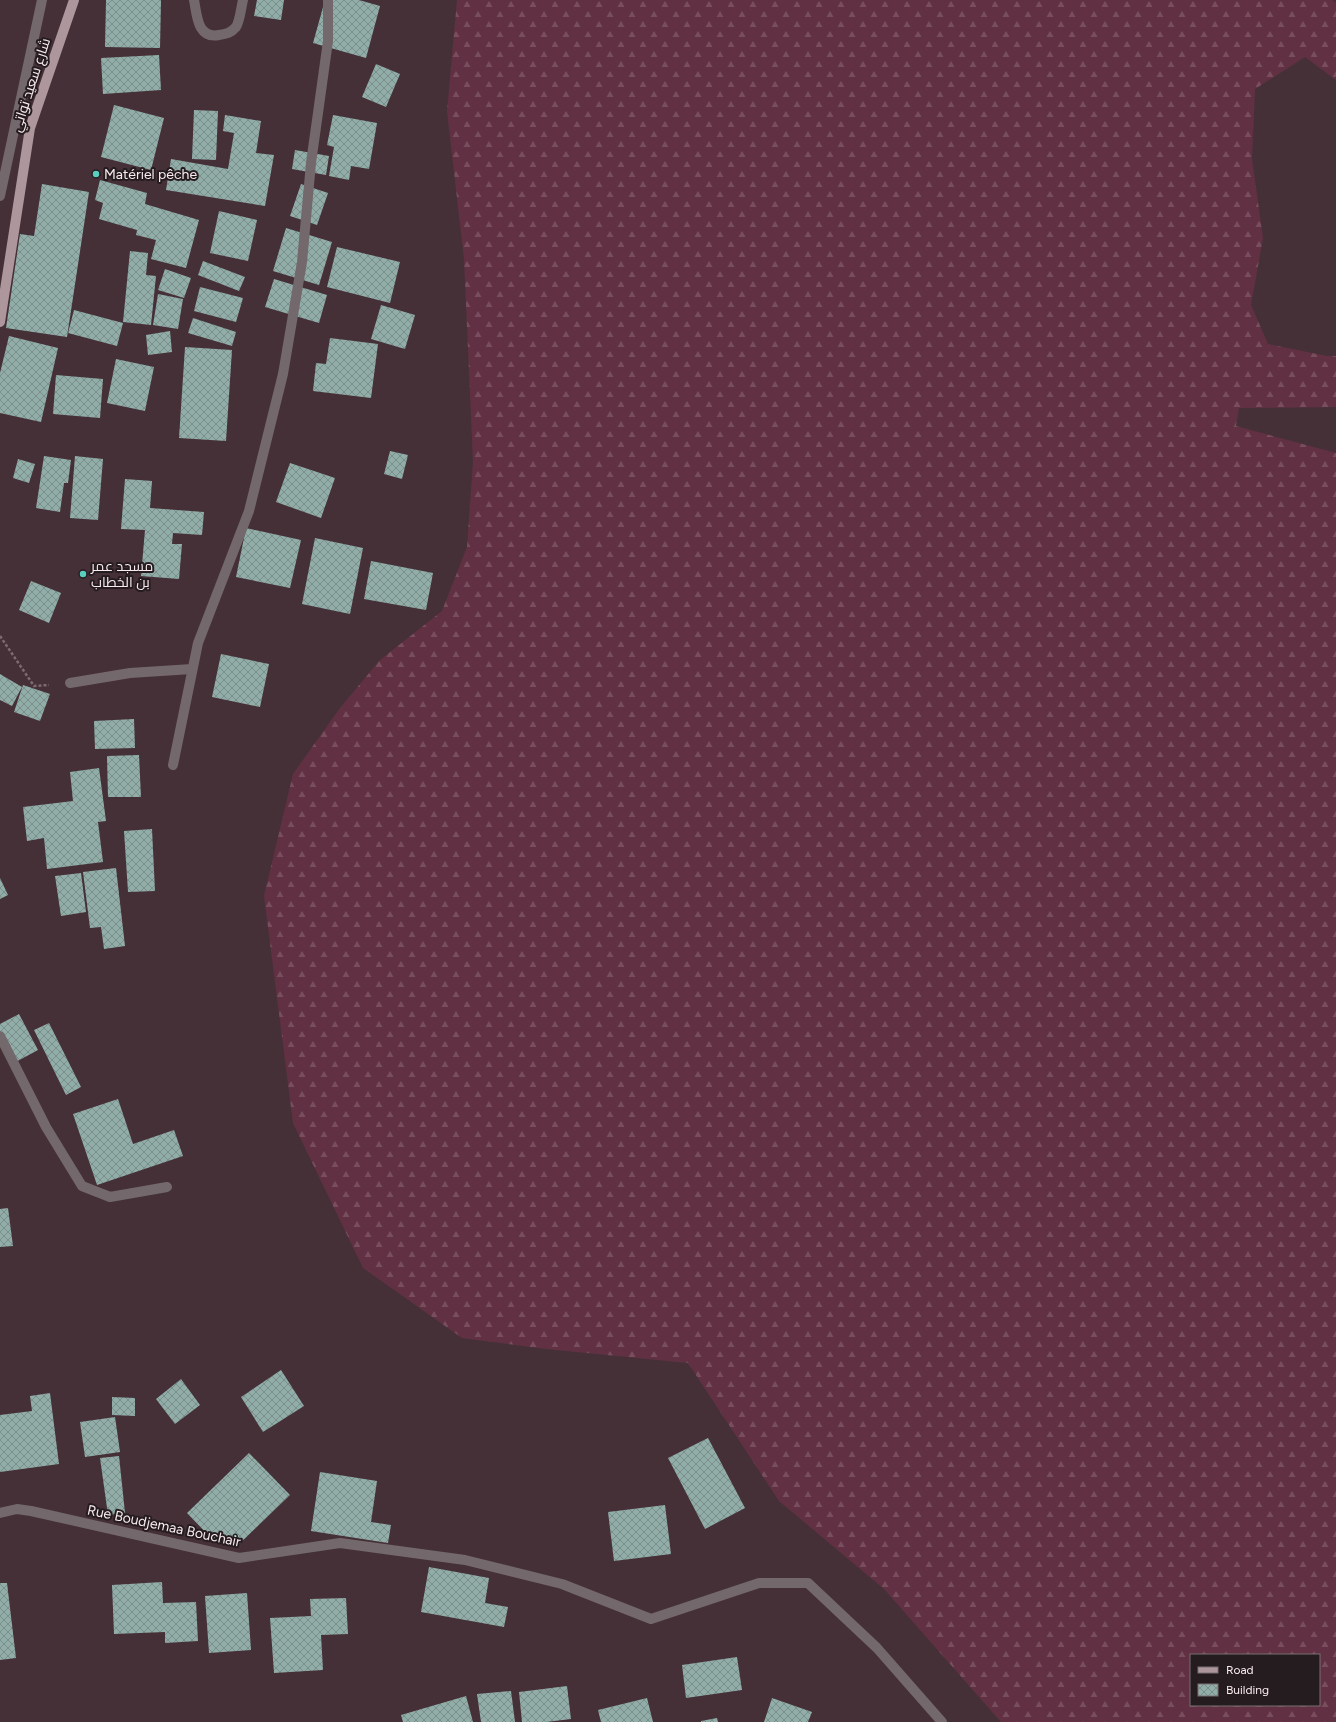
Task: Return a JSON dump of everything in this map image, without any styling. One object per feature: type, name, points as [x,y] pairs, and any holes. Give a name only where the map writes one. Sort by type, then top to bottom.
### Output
[{"type":"main road","name":"شارع سعيد تواتي","points":[[0,322],[30,128],[74,0]]},
{"type":"street","points":[[0,196],[42,0]]},
{"type":"street","points":[[194,0],[198,25],[204,33],[214,36],[228,34],[236,27],[243,0]]},
{"type":"street","points":[[173,765],[198,643],[249,511],[284,374],[302,262],[311,163],[328,41],[328,0]]},
{"type":"street","points":[[70,683],[130,673],[192,669]]},
{"type":"street","points":[[0,1036],[46,1127],[82,1186],[110,1197],[166,1188]]},
{"type":"street","name":"Rue Boudjemaa Bouchair","points":[[0,1513],[17,1509],[31,1511],[240,1558],[340,1543],[465,1560],[562,1584],[651,1620],[759,1583],[808,1584],[877,1648],[942,1722]]},
{"type":"path","points":[[0,636],[34,686],[70,683]]},
{"type":"green space","points":[[457,0],[1332,0],[1336,3],[1336,80],[1305,57],[1255,89],[1252,159],[1263,238],[1251,305],[1268,344],[1327,356],[1336,356],[1336,407],[1239,408],[1236,426],[1336,453],[1336,1722],[1001,1722],[884,1589],[779,1501],[688,1363],[546,1349],[462,1338],[363,1268],[293,1123],[264,896],[293,774],[340,708],[380,660],[442,611],[467,547],[473,462],[464,259],[447,111]]},
{"type":"building","points":[[106,0],[161,0],[160,48],[105,47]]},
{"type":"building","points":[[257,0],[284,0],[281,20],[254,16]]},
{"type":"building","points":[[325,0],[359,0],[380,6],[366,58],[313,43]]},
{"type":"building","points":[[159,55],[161,90],[103,94],[101,58]]},
{"type":"building","points":[[376,64],[400,74],[386,107],[362,97]]},
{"type":"building","points":[[114,105],[164,118],[151,170],[101,157]]},
{"type":"building","points":[[194,110],[218,111],[216,160],[192,159]]},
{"type":"building","points":[[225,115],[261,121],[256,153],[274,155],[265,206],[166,190],[171,159],[228,169],[234,133],[223,131]]},
{"type":"building","points":[[333,115],[377,123],[369,169],[351,166],[349,180],[329,176],[334,147],[327,145]]},
{"type":"building","points":[[295,150],[329,156],[326,175],[292,169]]},
{"type":"building","points":[[100,180],[147,193],[145,204],[199,220],[186,268],[151,259],[156,240],[136,235],[137,230],[99,219],[103,203],[95,200]]},
{"type":"building","points":[[42,184],[89,192],[67,337],[6,328],[20,234],[34,236]]},
{"type":"building","points":[[301,184],[328,193],[317,225],[290,216]]},
{"type":"building","points":[[219,211],[257,220],[248,261],[210,253]]},
{"type":"building","points":[[286,228],[332,242],[319,285],[273,271]]},
{"type":"building","points":[[337,247],[400,262],[390,303],[327,287]]},
{"type":"building","points":[[130,251],[148,253],[146,275],[156,276],[151,325],[123,322]]},
{"type":"building","points":[[203,261],[245,277],[239,291],[198,275]]},
{"type":"building","points":[[165,269],[191,278],[184,298],[158,290]]},
{"type":"building","points":[[274,279],[327,295],[319,323],[265,307]]},
{"type":"building","points":[[200,287],[243,298],[236,322],[194,311]]},
{"type":"building","points":[[158,294],[183,299],[178,329],[153,325]]},
{"type":"building","points":[[381,305],[415,315],[405,349],[371,339]]},
{"type":"building","points":[[74,310],[123,323],[117,346],[68,333]]},
{"type":"building","points":[[193,318],[236,332],[232,346],[188,333]]},
{"type":"building","points":[[170,331],[172,352],[148,355],[146,335]]},
{"type":"building","points":[[9,336],[58,348],[41,422],[0,413],[0,373]]},
{"type":"building","points":[[330,338],[378,344],[371,398],[313,391],[316,363],[326,364]]},
{"type":"building","points":[[185,347],[232,350],[226,441],[179,438]]},
{"type":"building","points":[[116,359],[154,367],[145,411],[107,403]]},
{"type":"building","points":[[56,375],[103,379],[100,418],[53,414]]},
{"type":"building","points":[[390,451],[408,455],[402,479],[384,474]]},
{"type":"building","points":[[44,456],[71,460],[68,483],[64,483],[60,512],[36,508]]},
{"type":"building","points":[[75,456],[103,459],[98,520],[70,518]]},
{"type":"building","points":[[18,459],[35,464],[29,483],[13,478]]},
{"type":"building","points":[[290,463],[335,478],[321,518],[276,502]]},
{"type":"building","points":[[125,479],[152,481],[150,508],[204,512],[202,535],[173,533],[172,544],[182,544],[179,579],[141,576],[145,530],[121,529]]},
{"type":"building","points":[[246,528],[301,540],[290,588],[236,577]]},
{"type":"building","points":[[315,538],[363,548],[350,614],[302,604]]},
{"type":"building","points":[[371,561],[433,573],[426,610],[364,599]]},
{"type":"building","points":[[31,581],[61,593],[49,623],[19,610]]},
{"type":"building","points":[[221,654],[269,664],[260,707],[212,697]]},
{"type":"building","points":[[0,674],[22,687],[12,706],[0,700]]},
{"type":"building","points":[[23,685],[50,694],[40,721],[14,712]]},
{"type":"building","points":[[134,719],[135,748],[95,749],[94,721]]},
{"type":"building","points":[[139,755],[141,797],[108,797],[107,756]]},
{"type":"building","points":[[99,768],[106,821],[98,822],[103,862],[47,869],[44,838],[27,841],[23,807],[73,801],[70,772]]},
{"type":"building","points":[[152,829],[155,891],[128,892],[124,831]]},
{"type":"building","points":[[116,868],[125,946],[104,949],[101,927],[90,928],[83,872]]},
{"type":"building","points":[[81,873],[86,912],[61,916],[55,876]]},
{"type":"building","points":[[0,878],[8,895],[0,899]]},
{"type":"building","points":[[19,1014],[38,1050],[12,1064],[0,1042],[0,1024]]},
{"type":"building","points":[[49,1023],[81,1087],[66,1095],[34,1030]]},
{"type":"building","points":[[118,1099],[133,1144],[174,1130],[183,1156],[97,1185],[73,1114]]},
{"type":"building","points":[[8,1208],[13,1246],[0,1247],[0,1209]]},
{"type":"building","points":[[281,1370],[304,1406],[263,1432],[241,1397]]},
{"type":"building","points":[[181,1379],[200,1405],[175,1424],[156,1399]]},
{"type":"building","points":[[50,1393],[59,1464],[0,1472],[0,1415],[32,1411],[30,1396]]},
{"type":"building","points":[[112,1397],[135,1398],[135,1416],[112,1415]]},
{"type":"building","points":[[115,1417],[120,1452],[85,1457],[80,1422]]},
{"type":"building","points":[[708,1438],[745,1508],[705,1529],[668,1458]]},
{"type":"building","points":[[249,1453],[290,1495],[236,1547],[222,1533],[214,1541],[187,1513]]},
{"type":"building","points":[[119,1456],[125,1513],[108,1515],[100,1458]]},
{"type":"building","points":[[320,1472],[377,1481],[371,1522],[391,1525],[388,1543],[311,1531]]},
{"type":"building","points":[[665,1505],[671,1554],[614,1561],[608,1512]]},
{"type":"building","points":[[429,1567],[489,1578],[485,1603],[508,1607],[504,1627],[421,1612]]},
{"type":"building","points":[[162,1582],[163,1603],[196,1602],[198,1641],[165,1643],[165,1632],[114,1634],[112,1585]]},
{"type":"building","points":[[0,1583],[7,1583],[16,1658],[0,1660]]},
{"type":"building","points":[[247,1593],[251,1650],[209,1653],[205,1596]]},
{"type":"building","points":[[346,1598],[348,1634],[321,1635],[323,1670],[274,1673],[270,1618],[311,1616],[310,1599]]},
{"type":"building","points":[[737,1657],[742,1690],[686,1698],[682,1665]]},
{"type":"building","points":[[567,1686],[571,1719],[546,1722],[522,1722],[519,1692]]},
{"type":"building","points":[[511,1691],[515,1722],[481,1722],[477,1694]]},
{"type":"building","points":[[466,1696],[473,1722],[403,1722],[401,1715]]},
{"type":"building","points":[[647,1698],[653,1722],[601,1722],[598,1710]]},
{"type":"building","points":[[772,1698],[812,1712],[808,1722],[764,1722]]},
{"type":"building","points":[[717,1718],[718,1722],[701,1722],[701,1721]]},
{"type":"place","name":"Matériel pêche","points":[[96,174]]},
{"type":"place","name":"مسجد عمر بن الخطاب","points":[[83,574]]}]
